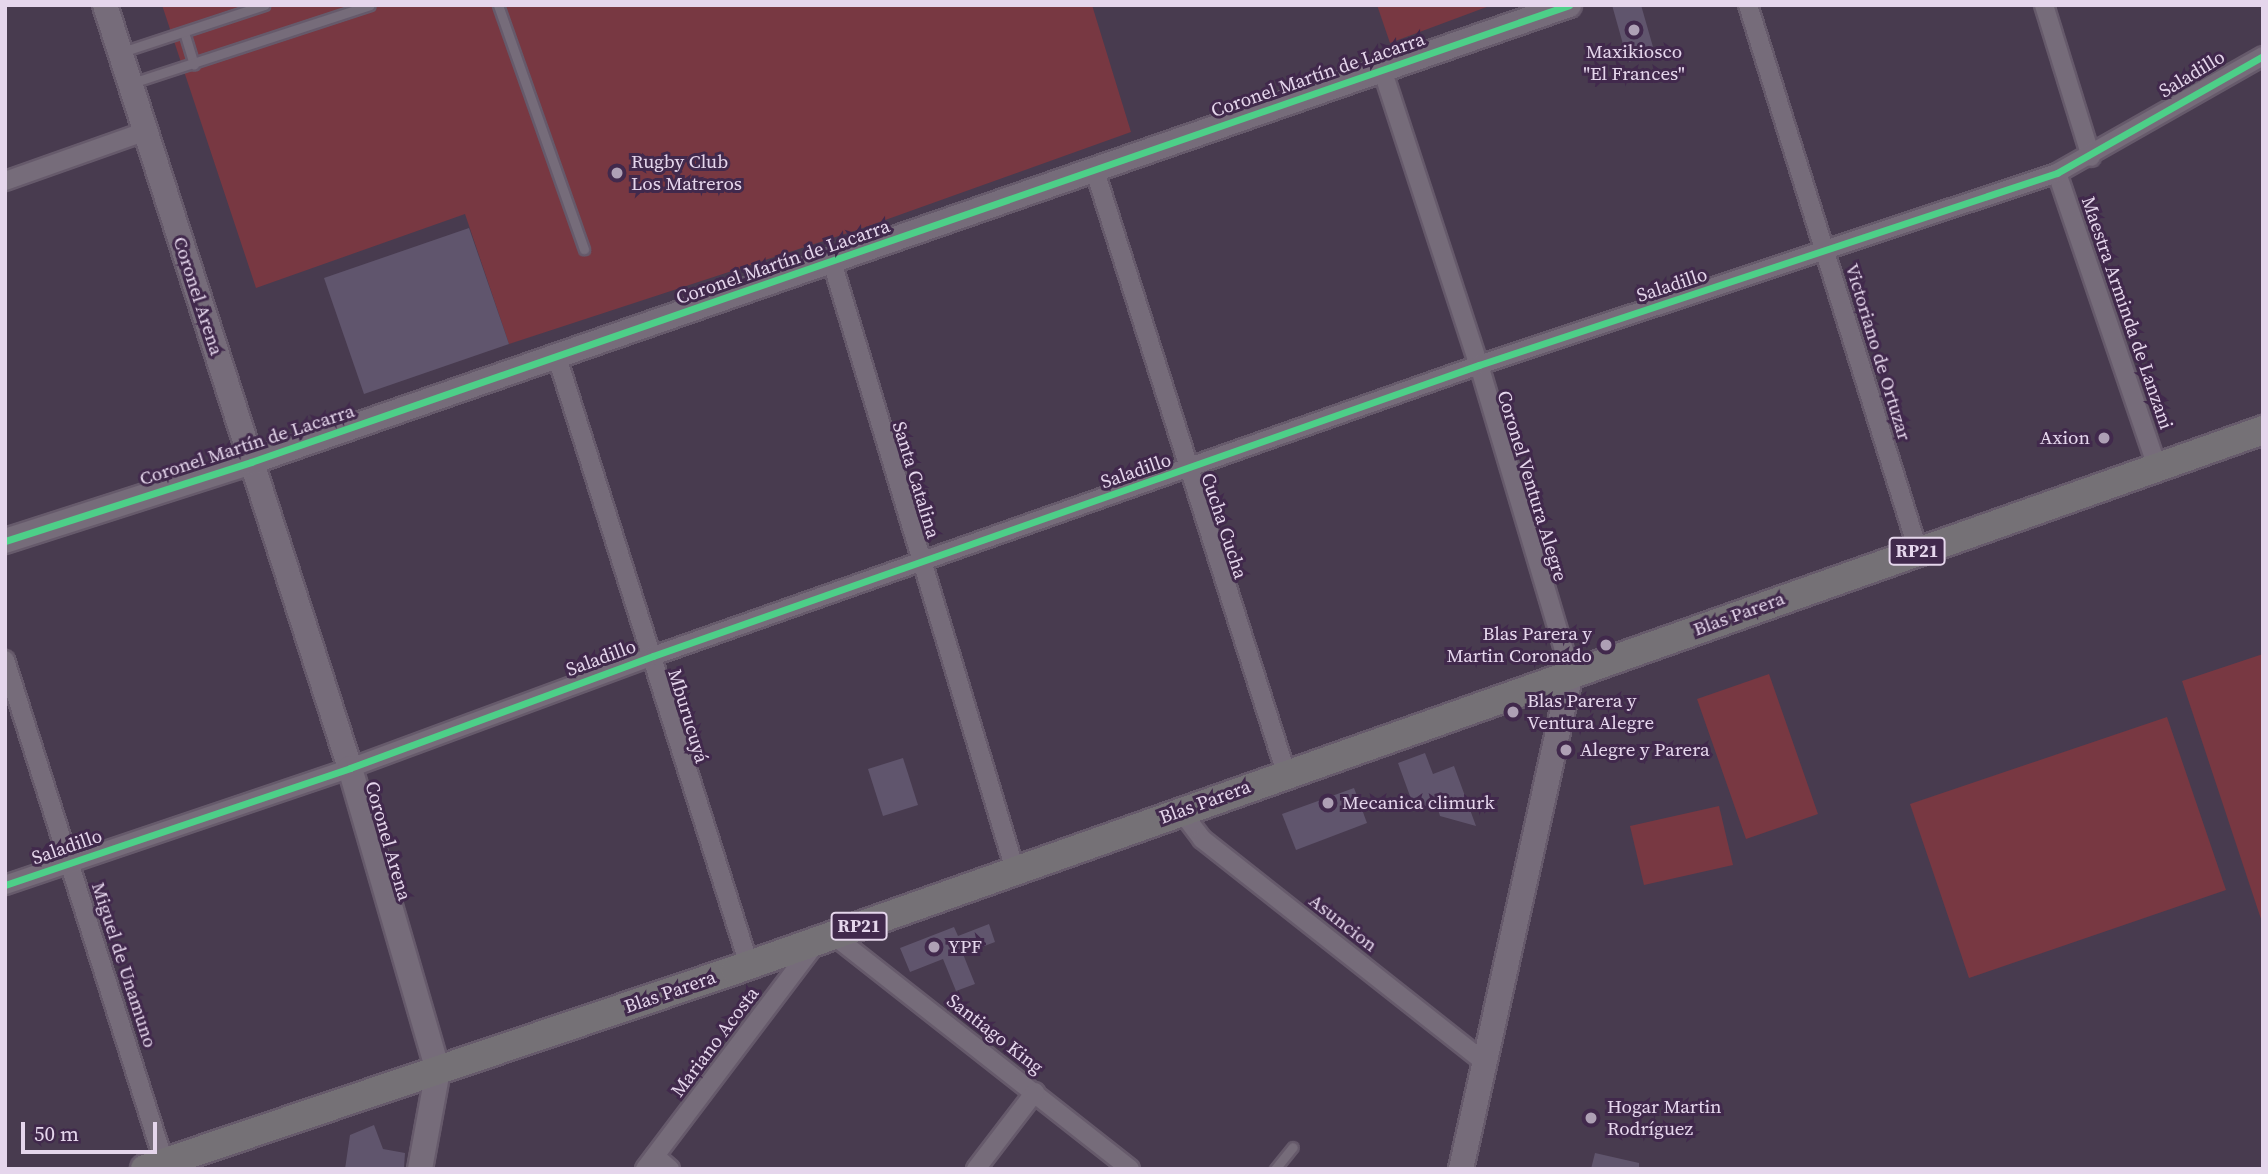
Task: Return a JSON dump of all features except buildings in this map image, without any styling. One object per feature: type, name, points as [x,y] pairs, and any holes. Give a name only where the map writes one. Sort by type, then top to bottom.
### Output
[{"type":"main road","name":"Blas Parera","points":[[154,1165],[749,965],[1286,772],[2263,430]]},
{"type":"street","name":"Coronel Arena","points":[[105,5],[350,768],[438,1070]]},
{"type":"street","name":"Coronel Martín de Lacarra","points":[[5,541],[251,462],[1569,5]]},
{"type":"street","name":"Victoriano de Ortuzar","points":[[1748,5],[1918,550]]},
{"type":"street","points":[[2044,5],[2091,157]]},
{"type":"street","name":"Saladillo","points":[[5,886],[350,768],[653,656],[1479,365],[2057,173],[2091,157],[2263,56]]},
{"type":"street","name":"Coronel Ventura Alegre","points":[[1382,69],[1479,365],[1571,673],[1461,1169]]},
{"type":"street","points":[[5,181],[146,131]]},
{"type":"street","name":"Cucha Cucha","points":[[1094,168],[1286,772]]},
{"type":"street","name":"Maestra Arminda de Lanzani","points":[[2057,173],[2157,466]]},
{"type":"street","name":"Santa Catalina","points":[[832,262],[925,562],[1015,870]]},
{"type":"street","name":"Mburucuyá","points":[[556,357],[749,965]]},
{"type":"street","name":"Miguel de Unamuno","points":[[5,660],[69,862],[154,1165]]},
{"type":"street","name":"Asuncion","points":[[1181,811],[1202,839],[1486,1063]]},
{"type":"street","name":"Santiago King","points":[[826,938],[1035,1092],[1130,1169]]},
{"type":"street","name":"Mariano Acosta","points":[[650,1163],[826,938]]},
{"type":"street","points":[[420,1169],[438,1070]]},
{"type":"street","points":[[976,1169],[1035,1092]]},
{"type":"street","points":[[650,1163],[670,1169]]},
{"type":"lane","points":[[121,53],[264,5]]},
{"type":"lane","points":[[131,84],[370,5]]},
{"type":"lane","points":[[498,5],[584,249]]},
{"type":"lane","points":[[184,32],[194,64]]},
{"type":"lane","points":[[1275,1169],[1293,1147]]},
{"type":"shaded area","name":"Rugby Club Los Matreros","points":[[162,5],[1092,5],[1131,132],[860,229],[509,344],[465,214],[256,288]]},
{"type":"shaded area","points":[[1377,5],[1492,5],[1390,43]]},
{"type":"shaded area","points":[[2263,654],[2263,918],[2261,919],[2182,681]]},
{"type":"shaded area","points":[[1769,674],[1818,814],[1746,839],[1697,699]]},
{"type":"shaded area","points":[[2167,717],[2226,890],[1969,978],[1910,804]]},
{"type":"shaded area","points":[[1719,806],[1733,865],[1644,885],[1630,826]]},
{"type":"cycle path","points":[[5,541],[251,462],[1569,5]]},
{"type":"cycle path","points":[[5,885],[350,768],[653,656],[1479,365],[2057,173],[2263,56]]},
{"type":"place","name":"Maxikiosco \"El Frances\"","points":[[1634,30]]},
{"type":"place","name":"Rugby Club Los Matreros","points":[[617,173]]},
{"type":"place","name":"Axion","points":[[2104,438]]},
{"type":"place","name":"Blas Parera y Martin Coronado","points":[[1606,645]]},
{"type":"place","name":"Blas Parera y Ventura Alegre","points":[[1513,712]]},
{"type":"place","name":"Alegre y Parera","points":[[1566,750]]},
{"type":"place","name":"Mecanica climurk","points":[[1328,803]]},
{"type":"place","name":"YPF","points":[[934,947]]},
{"type":"place","name":"Hogar Martin Rodríguez","points":[[1591,1118]]}]
